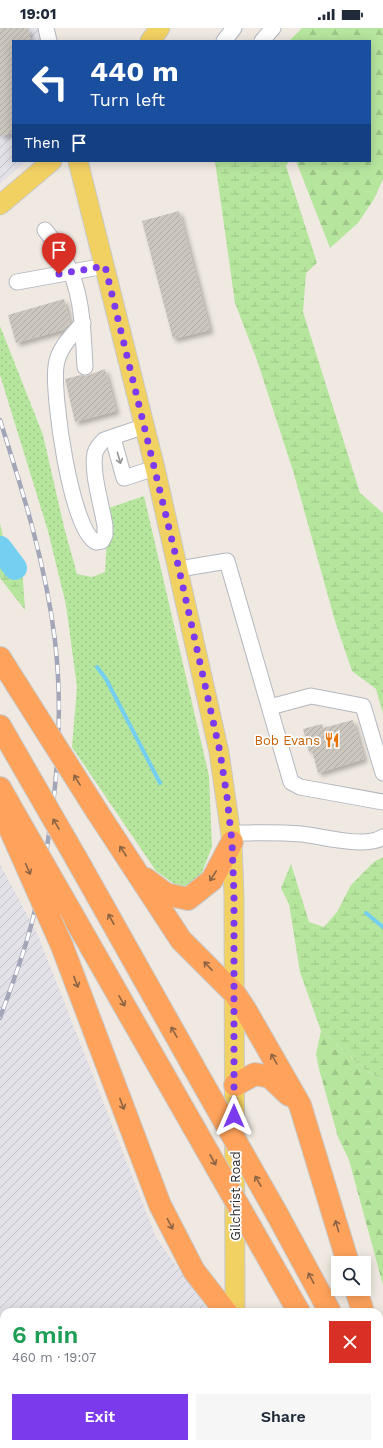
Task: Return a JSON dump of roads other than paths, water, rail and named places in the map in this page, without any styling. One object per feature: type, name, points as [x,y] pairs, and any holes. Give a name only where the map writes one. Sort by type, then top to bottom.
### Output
[{"type":"highway","points":[[0,658],[98,814],[181,940],[235,994],[300,1105],[346,1256]]},
{"type":"highway","points":[[0,726],[277,1214],[328,1308]]},
{"type":"highway","points":[[4,804],[68,907],[297,1308]]},
{"type":"highway","points":[[4,804],[62,946],[160,1205],[194,1271],[223,1308]]},
{"type":"highway","points":[[136,870],[159,890],[166,894],[188,899],[212,880],[231,838]]},
{"type":"highway","points":[[234,1085],[255,1074],[270,1077],[300,1105]]},
{"type":"highway","points":[[358,1296],[361,1308]]},
{"type":"main road","points":[[0,204],[51,162]]},
{"type":"main road","name":"Gilchrist Road","points":[[78,162],[145,426],[220,752],[231,838],[234,895],[235,1308]]},
{"type":"street","points":[[46,28],[49,40]]},
{"type":"street","points":[[225,40],[234,28]]},
{"type":"street","points":[[263,40],[273,28]]},
{"type":"street","points":[[45,230],[56,242],[72,272],[78,289],[83,323],[85,367]]},
{"type":"street","points":[[18,282],[105,266]]},
{"type":"street","points":[[83,323],[66,342],[60,352],[56,366],[55,384],[63,459],[81,523],[88,537],[96,542],[102,541],[105,535],[105,526],[94,466],[95,452],[104,440],[145,426]]},
{"type":"street","points":[[113,438],[124,478],[155,468]]},
{"type":"street","points":[[179,569],[227,560],[289,776],[295,785],[383,802]]},
{"type":"street","points":[[270,706],[311,696],[363,706],[383,773]]},
{"type":"street","points":[[231,838],[302,834],[361,842],[373,841],[383,837]]},
{"type":"waterway","points":[[0,548],[15,568]]},
{"type":"waterway","points":[[12,564],[15,568]]},
{"type":"waterway","points":[[97,667],[106,679],[160,783]]},
{"type":"waterway","points":[[366,913],[383,927]]},
{"type":"railway","points":[[0,420],[33,529],[46,585],[55,641],[59,699],[58,756],[52,813],[43,870],[26,944],[0,1018]]},
{"type":"place","name":"Bob Evans","points":[[332,740]]}]
